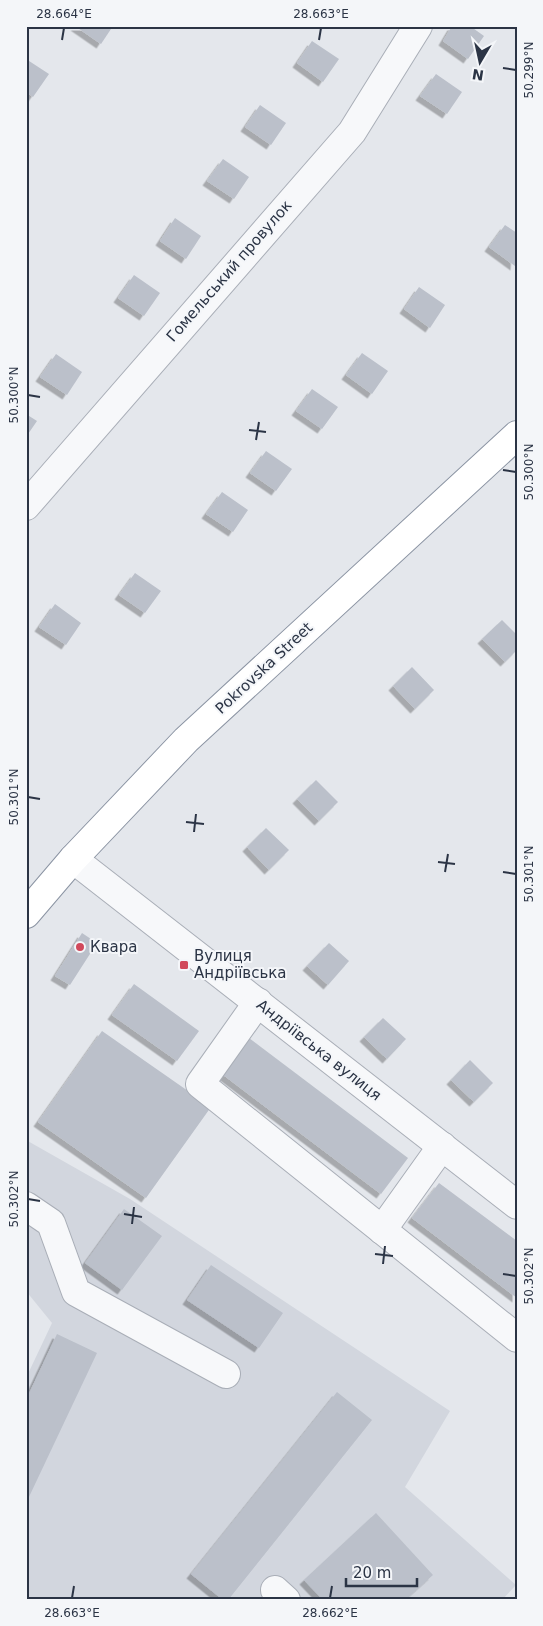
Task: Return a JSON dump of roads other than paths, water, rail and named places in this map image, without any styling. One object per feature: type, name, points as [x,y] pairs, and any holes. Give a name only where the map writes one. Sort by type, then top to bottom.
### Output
[{"type":"highway","name":"Pokrovska Street","points":[[26,914],[73,859],[186,740],[514,443]]},
{"type":"street","name":"Гомельський провулок","points":[[26,506],[352,132],[418,26]]},
{"type":"street","name":"Андріївська вулиця","points":[[73,859],[517,1205]]},
{"type":"street","points":[[258,1002],[200,1084],[517,1338]]},
{"type":"street","points":[[382,1230],[442,1146]]},
{"type":"street","points":[[26,1206],[51,1223],[76,1292],[226,1374]]},
{"type":"place","name":"Квара","points":[[80,947]]},
{"type":"place","name":"Вулиця Андріївська","points":[[184,965]]}]
